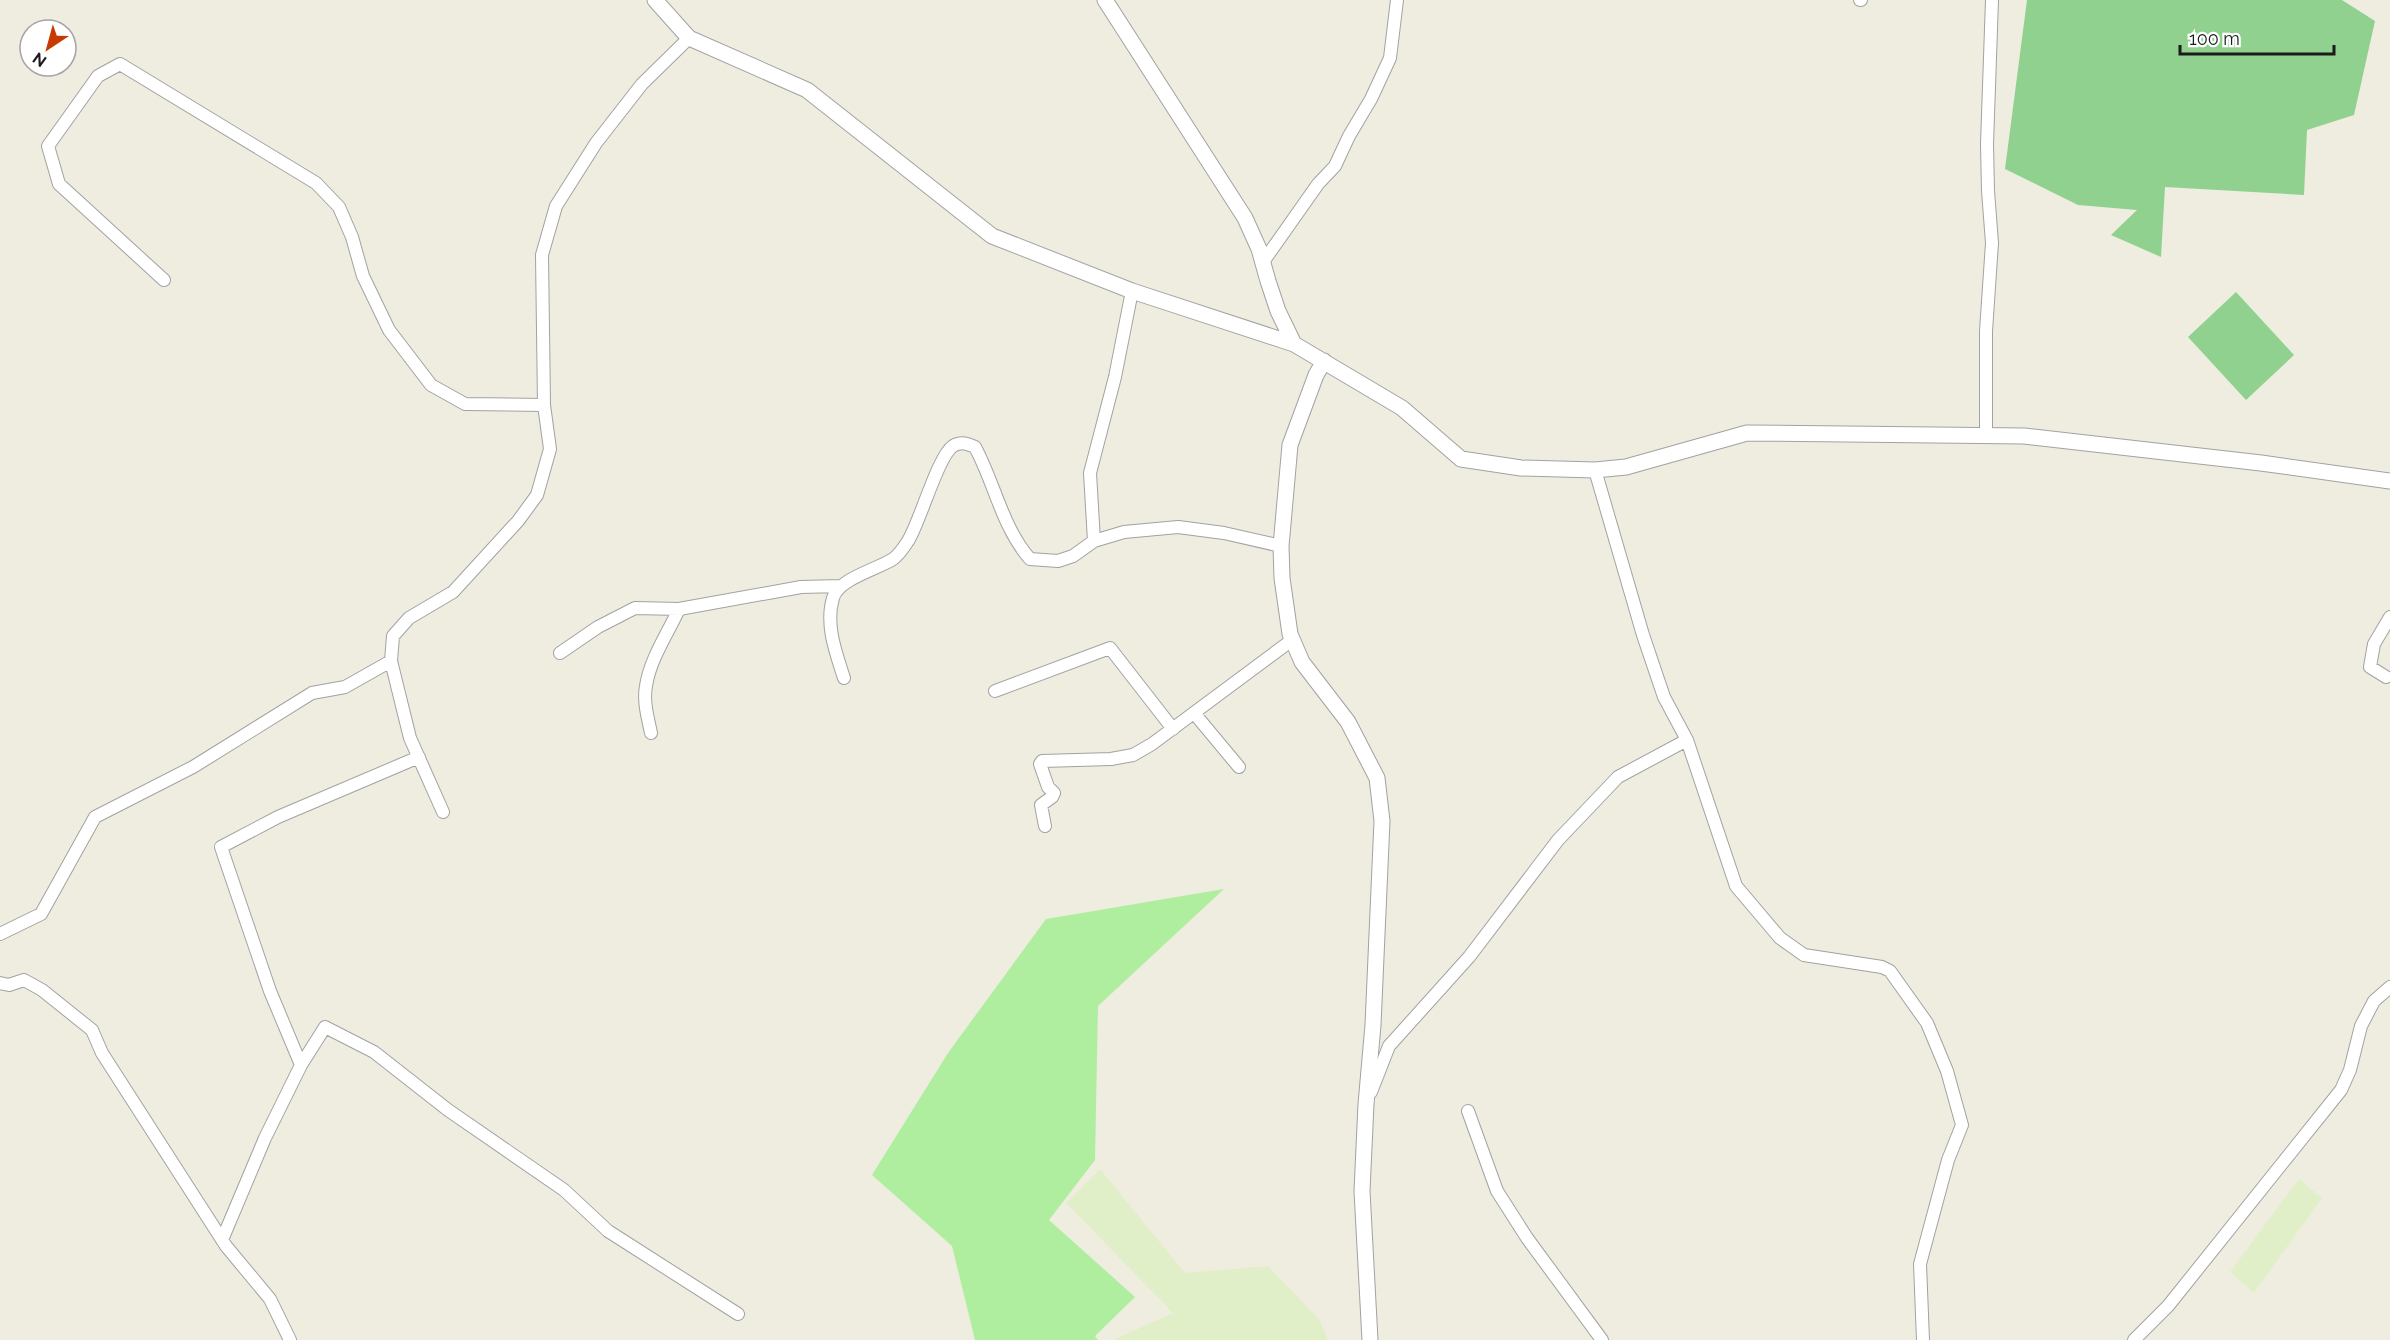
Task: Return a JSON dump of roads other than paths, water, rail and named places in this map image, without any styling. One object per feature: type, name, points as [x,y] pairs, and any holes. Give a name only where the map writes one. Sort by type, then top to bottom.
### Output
[{"type":"street","points":[[655,0],[689,38],[807,90],[992,236],[1132,291],[1294,344],[1401,408],[1461,459],[1521,468],[1595,470],[1626,467],[1747,433],[1986,435],[2024,436],[2261,462],[2390,482]]},
{"type":"street","points":[[1105,0],[1245,218],[1259,249],[1278,311],[1294,344]]},
{"type":"street","points":[[1263,262],[1318,184],[1335,166],[1349,136],[1371,99],[1390,58],[1397,0]]},
{"type":"street","points":[[1986,435],[1986,332],[1992,243],[1987,144],[1992,0]]},
{"type":"street","points":[[443,812],[410,738],[391,661],[393,636],[409,618],[453,592],[518,521],[537,495],[550,449],[544,405],[542,255],[556,206],[596,143],[642,84],[689,38]]},
{"type":"street","points":[[164,280],[59,184],[48,146],[98,76],[120,64],[316,183],[339,207],[352,237],[363,276],[389,330],[431,384],[465,404],[544,405]]},
{"type":"street","points":[[1094,541],[1090,473],[1115,377],[1132,291]]},
{"type":"street","points":[[1324,361],[1316,375],[1290,445],[1281,546],[1282,578],[1292,640],[1302,662],[1348,722],[1377,778],[1382,821],[1373,1025],[1362,1191],[1370,1340]]},
{"type":"street","points":[[560,652],[598,627],[635,608],[679,609],[801,587],[840,586],[895,558],[909,539],[944,459],[952,446],[962,443],[975,447],[986,467],[1004,519],[1018,545],[1030,559],[1058,561],[1073,556],[1094,541],[1124,532],[1178,527],[1224,533],[1281,546]]},
{"type":"street","points":[[1595,470],[1643,635],[1661,686],[1687,740],[1736,886],[1780,938],[1804,955],[1882,967],[1890,971],[1927,1023],[1947,1071],[1962,1125],[1948,1160],[1920,1264],[1923,1340]]},
{"type":"street","points":[[840,586],[833,596],[832,644],[844,678]]},
{"type":"street","points":[[651,733],[645,706],[645,687],[652,666],[679,609]]},
{"type":"street","points":[[2386,677],[2370,667],[2374,644],[2390,617]]},
{"type":"street","points":[[1045,826],[1041,805],[1054,793],[1048,787],[1040,764],[1042,761],[1111,759],[1133,755],[1173,729],[1292,640]]},
{"type":"street","points":[[994,691],[1110,648],[1173,729]]},
{"type":"street","points":[[0,934],[41,914],[95,817],[193,767],[312,693],[345,687],[391,661]]},
{"type":"street","points":[[1194,713],[1239,767]]},
{"type":"street","points":[[1366,1104],[1389,1046],[1469,957],[1558,840],[1618,777],[1687,740]]},
{"type":"street","points":[[301,1065],[270,991],[221,847],[278,817],[419,757]]},
{"type":"street","points":[[0,983],[9,985],[24,980],[42,990],[92,1030],[102,1053],[222,1240],[270,1299],[290,1340]]},
{"type":"street","points":[[2134,1340],[2168,1306],[2341,1090],[2350,1070],[2361,1026],[2374,1001],[2390,987]]},
{"type":"street","points":[[222,1240],[265,1138],[301,1065],[325,1027],[374,1052],[448,1110],[564,1190],[608,1231],[738,1314]]},
{"type":"street","points":[[1468,1111],[1497,1191],[1527,1238],[1602,1340]]}]
